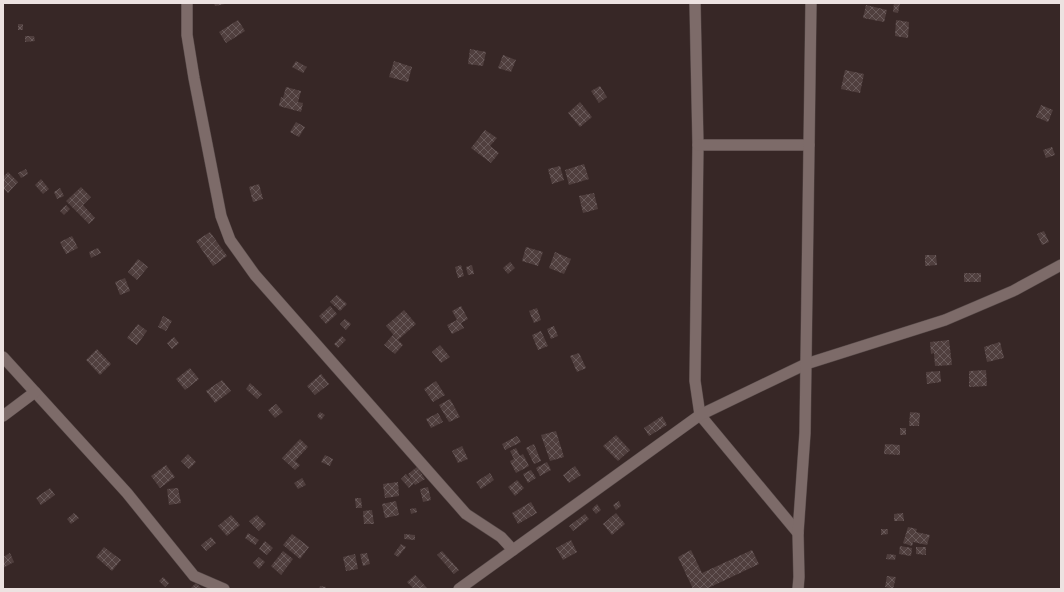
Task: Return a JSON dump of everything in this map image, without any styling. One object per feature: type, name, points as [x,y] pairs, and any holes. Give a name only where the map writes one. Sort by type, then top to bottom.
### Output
[{"type":"street","points":[[187,3],[187,35],[194,78],[221,216],[230,240],[254,276],[466,514],[501,537],[513,550]]},
{"type":"street","points":[[695,3],[698,145],[695,380],[700,415],[798,533]]},
{"type":"street","points":[[798,589],[798,533],[805,433],[811,3]]},
{"type":"street","points":[[698,145],[809,145]]},
{"type":"street","points":[[459,589],[700,415],[806,364],[945,320],[1013,291],[1061,265]]},
{"type":"street","points":[[3,356],[127,493],[194,576],[224,589]]},
{"type":"street","points":[[3,416],[35,392]]},
{"type":"building","points":[[214,3],[225,3],[225,4],[215,6]]},
{"type":"building","points":[[894,3],[900,3],[898,13],[893,12]]},
{"type":"building","points":[[866,5],[887,10],[884,22],[863,18]]},
{"type":"building","points":[[238,20],[245,31],[226,43],[219,32]]},
{"type":"building","points":[[896,20],[909,22],[908,38],[895,36]]},
{"type":"building","points":[[18,24],[23,24],[23,30],[18,30]]},
{"type":"building","points":[[25,36],[34,36],[35,41],[25,42]]},
{"type":"building","points":[[470,49],[486,52],[483,66],[468,64]]},
{"type":"building","points":[[503,55],[516,60],[511,72],[498,68]]},
{"type":"building","points":[[296,61],[307,67],[303,73],[292,67]]},
{"type":"building","points":[[394,61],[412,67],[408,82],[389,77]]},
{"type":"building","points":[[845,70],[864,74],[860,93],[841,89]]},
{"type":"building","points":[[600,86],[607,97],[599,103],[591,91]]},
{"type":"building","points":[[286,87],[301,91],[298,102],[303,103],[301,112],[279,106],[281,97],[283,98]]},
{"type":"building","points":[[580,102],[592,117],[580,127],[568,113]]},
{"type":"building","points":[[1041,105],[1053,110],[1048,122],[1036,117]]},
{"type":"building","points":[[296,122],[305,127],[299,137],[290,132]]},
{"type":"building","points":[[485,130],[497,138],[490,146],[499,153],[491,163],[471,148]]},
{"type":"building","points":[[1052,147],[1055,155],[1046,158],[1043,150]]},
{"type":"building","points":[[584,164],[589,179],[569,185],[565,170]]},
{"type":"building","points":[[560,166],[564,180],[552,184],[548,169]]},
{"type":"building","points":[[26,169],[28,174],[21,178],[18,173]]},
{"type":"building","points":[[8,172],[18,182],[8,193],[3,188],[3,177]]},
{"type":"building","points":[[41,179],[49,189],[43,194],[35,185]]},
{"type":"building","points":[[259,184],[263,199],[253,202],[249,187]]},
{"type":"building","points":[[81,187],[91,197],[83,205],[95,218],[89,224],[66,201]]},
{"type":"building","points":[[60,188],[64,196],[57,199],[54,192]]},
{"type":"building","points":[[594,193],[598,209],[583,213],[579,196]]},
{"type":"building","points":[[66,205],[70,209],[64,215],[60,211]]},
{"type":"building","points":[[1044,231],[1049,242],[1042,245],[1037,234]]},
{"type":"building","points":[[210,232],[227,256],[213,266],[196,241]]},
{"type":"building","points":[[72,236],[78,248],[66,254],[60,242]]},
{"type":"building","points":[[526,247],[543,252],[538,266],[522,261]]},
{"type":"building","points":[[98,248],[101,253],[91,258],[89,252]]},
{"type":"building","points":[[555,252],[571,259],[564,274],[549,268]]},
{"type":"building","points":[[925,255],[936,255],[937,265],[925,266]]},
{"type":"building","points":[[138,259],[148,267],[137,280],[128,272]]},
{"type":"building","points":[[510,262],[515,268],[508,274],[503,268]]},
{"type":"building","points":[[461,265],[464,276],[458,278],[455,267]]},
{"type":"building","points":[[472,265],[474,274],[468,275],[466,267]]},
{"type":"building","points":[[964,273],[981,273],[981,282],[964,282]]},
{"type":"building","points":[[125,278],[130,291],[120,295],[115,282]]},
{"type":"building","points":[[337,295],[347,304],[340,311],[330,302]]},
{"type":"building","points":[[330,306],[337,314],[326,324],[319,316]]},
{"type":"building","points":[[461,306],[468,319],[461,323],[464,328],[452,334],[447,325],[457,320],[452,311]]},
{"type":"building","points":[[537,308],[541,320],[534,323],[529,311]]},
{"type":"building","points":[[404,310],[416,324],[398,340],[386,326]]},
{"type":"building","points":[[163,316],[172,321],[166,331],[158,327]]},
{"type":"building","points":[[345,319],[351,324],[346,330],[340,324]]},
{"type":"building","points":[[138,324],[147,331],[137,345],[127,338]]},
{"type":"building","points":[[554,326],[558,336],[551,339],[547,329]]},
{"type":"building","points":[[541,331],[548,346],[538,350],[532,335]]},
{"type":"building","points":[[393,335],[403,345],[395,354],[384,345]]},
{"type":"building","points":[[342,336],[346,340],[338,348],[334,344]]},
{"type":"building","points":[[174,337],[179,343],[172,349],[167,343]]},
{"type":"building","points":[[949,340],[952,365],[935,366],[934,353],[931,354],[930,342]]},
{"type":"building","points":[[1000,342],[1004,358],[987,362],[984,347]]},
{"type":"building","points":[[440,345],[450,357],[441,363],[432,352]]},
{"type":"building","points":[[97,349],[111,364],[100,375],[86,360]]},
{"type":"building","points":[[579,353],[586,368],[577,372],[570,356]]},
{"type":"building","points":[[190,368],[199,379],[185,390],[176,379]]},
{"type":"building","points":[[986,370],[987,386],[969,387],[969,371]]},
{"type":"building","points":[[940,371],[941,382],[927,384],[926,372]]},
{"type":"building","points":[[321,374],[329,384],[315,395],[307,386]]},
{"type":"building","points":[[222,380],[231,391],[215,403],[206,391]]},
{"type":"building","points":[[436,381],[445,395],[433,402],[424,389]]},
{"type":"building","points":[[250,383],[262,394],[257,399],[246,389]]},
{"type":"building","points":[[450,399],[460,417],[449,422],[439,405]]},
{"type":"building","points":[[276,404],[283,412],[275,418],[268,410]]},
{"type":"building","points":[[320,412],[325,415],[321,420],[317,416]]},
{"type":"building","points":[[910,412],[920,413],[919,426],[909,426]]},
{"type":"building","points":[[438,413],[443,422],[431,428],[426,419]]},
{"type":"building","points":[[662,416],[667,425],[649,436],[644,428]]},
{"type":"building","points":[[900,428],[906,428],[906,435],[900,435]]},
{"type":"building","points":[[556,431],[564,457],[550,461],[541,435]]},
{"type":"building","points":[[616,435],[630,450],[618,461],[603,446]]},
{"type":"building","points":[[517,436],[521,442],[505,450],[502,444]]},
{"type":"building","points":[[300,439],[308,447],[295,461],[300,465],[295,470],[282,458]]},
{"type":"building","points":[[534,444],[541,461],[534,464],[526,448]]},
{"type":"building","points":[[885,444],[900,445],[900,455],[884,454]]},
{"type":"building","points":[[462,446],[468,459],[458,463],[452,451]]},
{"type":"building","points":[[516,448],[520,456],[523,454],[529,466],[516,473],[510,461],[514,459],[510,451]]},
{"type":"building","points":[[188,454],[196,462],[189,469],[181,461]]},
{"type":"building","points":[[325,455],[333,459],[330,466],[321,462]]},
{"type":"building","points":[[547,462],[551,470],[540,476],[536,468]]},
{"type":"building","points":[[166,465],[175,477],[160,488],[151,476]]},
{"type":"building","points":[[575,466],[581,475],[569,483],[563,475]]},
{"type":"building","points":[[417,467],[425,479],[415,485],[408,474]]},
{"type":"building","points":[[531,470],[536,478],[528,483],[523,474]]},
{"type":"building","points":[[490,473],[494,480],[481,489],[476,482]]},
{"type":"building","points":[[406,474],[414,483],[409,488],[401,479]]},
{"type":"building","points":[[302,478],[306,485],[298,489],[294,483]]},
{"type":"building","points":[[517,480],[524,488],[515,496],[508,487]]},
{"type":"building","points":[[398,482],[399,496],[385,498],[383,484]]},
{"type":"building","points":[[428,487],[431,500],[423,502],[420,489]]},
{"type":"building","points":[[50,488],[55,495],[41,505],[36,498]]},
{"type":"building","points":[[178,488],[181,503],[169,505],[167,489]]},
{"type":"building","points":[[355,498],[361,498],[362,508],[356,508]]},
{"type":"building","points":[[396,501],[399,515],[385,518],[382,504]]},
{"type":"building","points":[[619,501],[621,506],[616,510],[613,505]]},
{"type":"building","points":[[531,502],[537,513],[518,524],[512,513]]},
{"type":"building","points":[[597,504],[601,510],[596,514],[592,509]]},
{"type":"building","points":[[416,508],[417,512],[411,514],[410,509]]},
{"type":"building","points":[[372,510],[374,524],[364,524],[363,511]]},
{"type":"building","points":[[74,513],[79,518],[71,524],[67,519]]},
{"type":"building","points":[[616,513],[625,524],[612,535],[603,524]]},
{"type":"building","points":[[903,513],[904,521],[894,521],[894,514]]},
{"type":"building","points":[[585,514],[589,519],[573,531],[569,526]]},
{"type":"building","points":[[231,515],[240,525],[227,536],[218,526]]},
{"type":"building","points":[[257,515],[266,524],[259,531],[249,521]]},
{"type":"building","points":[[908,527],[917,529],[916,532],[930,535],[927,545],[913,542],[912,546],[903,543]]},
{"type":"building","points":[[881,529],[888,529],[888,534],[881,535]]},
{"type":"building","points":[[248,533],[259,540],[255,545],[245,538]]},
{"type":"building","points":[[292,534],[309,547],[300,559],[283,545]]},
{"type":"building","points":[[404,534],[415,535],[415,540],[404,539]]},
{"type":"building","points":[[211,537],[216,543],[206,551],[201,545]]},
{"type":"building","points":[[571,540],[577,552],[563,560],[556,548]]},
{"type":"building","points":[[265,541],[273,548],[267,555],[259,549]]},
{"type":"building","points":[[401,544],[406,547],[398,557],[394,554]]},
{"type":"building","points":[[900,546],[912,548],[911,556],[899,554]]},
{"type":"building","points":[[104,547],[121,560],[112,571],[96,557]]},
{"type":"building","points":[[916,547],[926,547],[926,555],[916,554]]},
{"type":"building","points":[[691,550],[702,573],[752,550],[759,564],[706,589],[693,589],[678,557]]},
{"type":"building","points":[[283,551],[293,559],[281,575],[271,566]]},
{"type":"building","points":[[442,551],[459,570],[454,574],[437,555]]},
{"type":"building","points":[[10,553],[14,562],[3,568],[3,557]]},
{"type":"building","points":[[367,553],[370,564],[363,566],[360,554]]},
{"type":"building","points":[[355,554],[358,569],[346,571],[343,557]]},
{"type":"building","points":[[887,554],[896,555],[895,560],[886,559]]},
{"type":"building","points":[[259,557],[265,562],[259,569],[253,563]]},
{"type":"building","points":[[415,575],[427,588],[414,589],[407,582]]},
{"type":"building","points":[[887,576],[896,577],[893,589],[885,587]]},
{"type":"building","points":[[163,577],[169,583],[165,587],[159,581]]},
{"type":"building","points":[[196,583],[202,589],[190,589]]},
{"type":"building","points":[[320,586],[326,587],[325,589],[319,589]]}]
